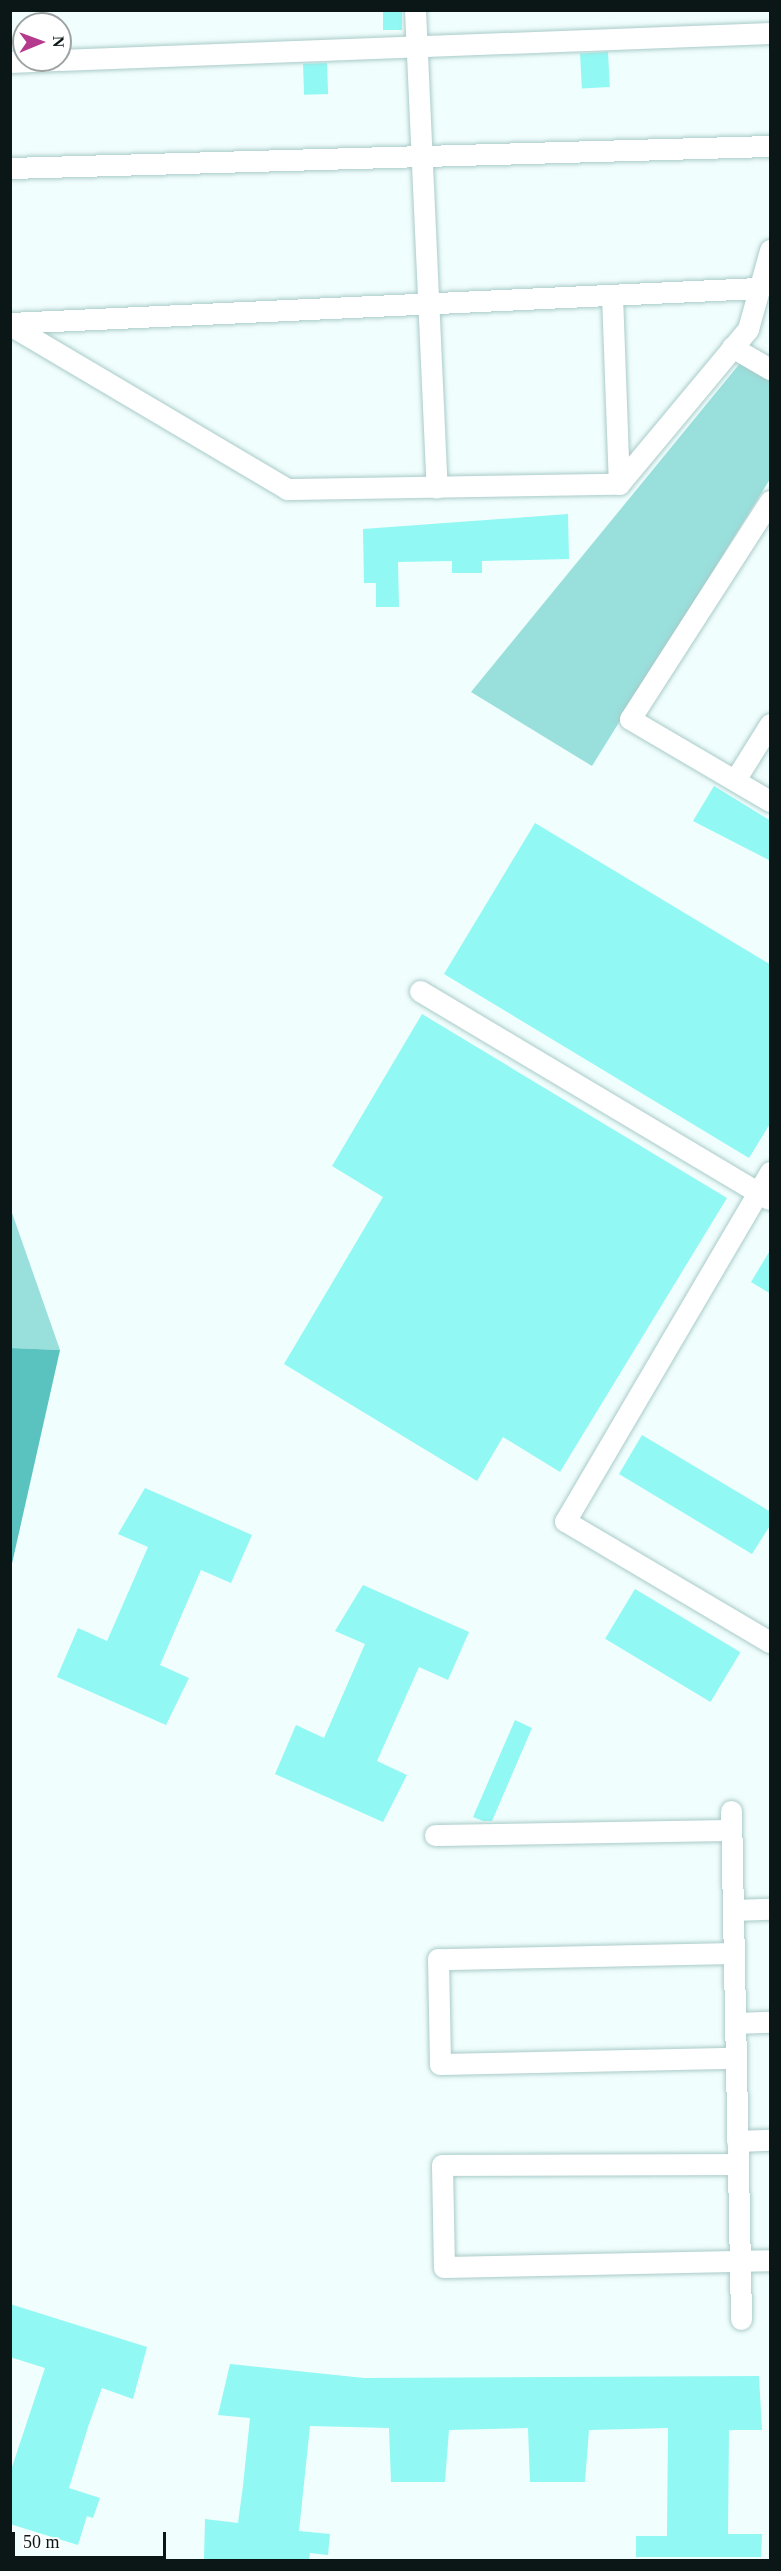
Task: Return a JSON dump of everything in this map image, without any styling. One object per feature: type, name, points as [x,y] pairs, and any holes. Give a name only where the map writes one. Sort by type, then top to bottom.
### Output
[{"type":"street","points":[[415,10],[437,487]]},
{"type":"street","points":[[72,59],[771,33]]},
{"type":"street","points":[[10,168],[421,158],[771,146]]},
{"type":"street","points":[[10,324],[287,489],[619,484],[748,329],[771,250]]},
{"type":"street","points":[[10,324],[759,288]]},
{"type":"street","points":[[612,295],[619,484]]},
{"type":"street","points":[[732,347],[771,369]]},
{"type":"street","points":[[771,501],[630,719],[771,801]]},
{"type":"street","points":[[735,780],[771,724]]},
{"type":"street","points":[[420,991],[765,1196]]},
{"type":"street","points":[[771,1172],[765,1196],[566,1521],[771,1642]]},
{"type":"street","points":[[435,1835],[731,1820],[741,2319]]},
{"type":"street","points":[[733,1910],[771,1909]]},
{"type":"street","points":[[734,1953],[438,1959],[438,1971],[440,2064],[736,2058]]},
{"type":"street","points":[[735,2023],[771,2022]]},
{"type":"street","points":[[737,2141],[771,2140]]},
{"type":"street","points":[[737,2164],[442,2165],[444,2267],[771,2260]]},
{"type":"shaded area","points":[[741,362],[770,381],[770,479],[592,766],[471,692]]},
{"type":"shaded area","points":[[11,1210],[60,1350],[11,1348]]},
{"type":"shaded area","points":[[10,1348],[60,1350],[11,1568]]},
{"type":"building","points":[[383,10],[402,10],[402,30],[383,30]]},
{"type":"building","points":[[608,52],[610,87],[582,88],[580,53]]},
{"type":"building","points":[[327,63],[328,94],[304,95],[303,64]]},
{"type":"building","points":[[568,514],[569,559],[482,561],[482,573],[452,573],[452,561],[398,562],[399,607],[376,607],[376,583],[364,583],[363,529]]},
{"type":"building","points":[[714,786],[771,821],[771,861],[693,821]]},
{"type":"building","points":[[535,823],[771,965],[771,1122],[749,1158],[444,974]]},
{"type":"building","points":[[422,1014],[727,1198],[560,1472],[503,1437],[477,1481],[284,1364],[383,1197],[332,1166]]},
{"type":"building","points":[[771,1249],[771,1294],[751,1282]]},
{"type":"building","points":[[642,1435],[771,1512],[771,1524],[752,1554],[619,1474]]},
{"type":"building","points":[[145,1488],[252,1535],[231,1583],[201,1570],[160,1665],[189,1678],[166,1725],[57,1677],[78,1628],[107,1641],[148,1547],[118,1534]]},
{"type":"building","points":[[363,1585],[469,1632],[448,1680],[419,1667],[377,1761],[407,1775],[383,1822],[275,1774],[296,1725],[324,1738],[365,1644],[335,1631]]},
{"type":"building","points":[[635,1589],[740,1652],[711,1702],[605,1639]]},
{"type":"building","points":[[515,1720],[532,1728],[492,1821],[483,1821],[473,1817]]},
{"type":"building","points":[[10,2304],[147,2347],[133,2399],[102,2388],[89,2424],[69,2488],[100,2498],[93,2518],[87,2516],[78,2545],[10,2524],[10,2473],[45,2368],[10,2357]]},
{"type":"building","points":[[230,2364],[364,2378],[759,2376],[762,2430],[729,2430],[728,2534],[762,2534],[761,2557],[636,2557],[636,2536],[667,2536],[668,2428],[589,2430],[585,2482],[530,2482],[528,2428],[449,2430],[445,2482],[391,2482],[389,2428],[310,2426],[299,2531],[330,2534],[328,2555],[310,2553],[309,2560],[204,2560],[205,2519],[238,2523],[243,2486],[250,2418],[218,2415]]}]
